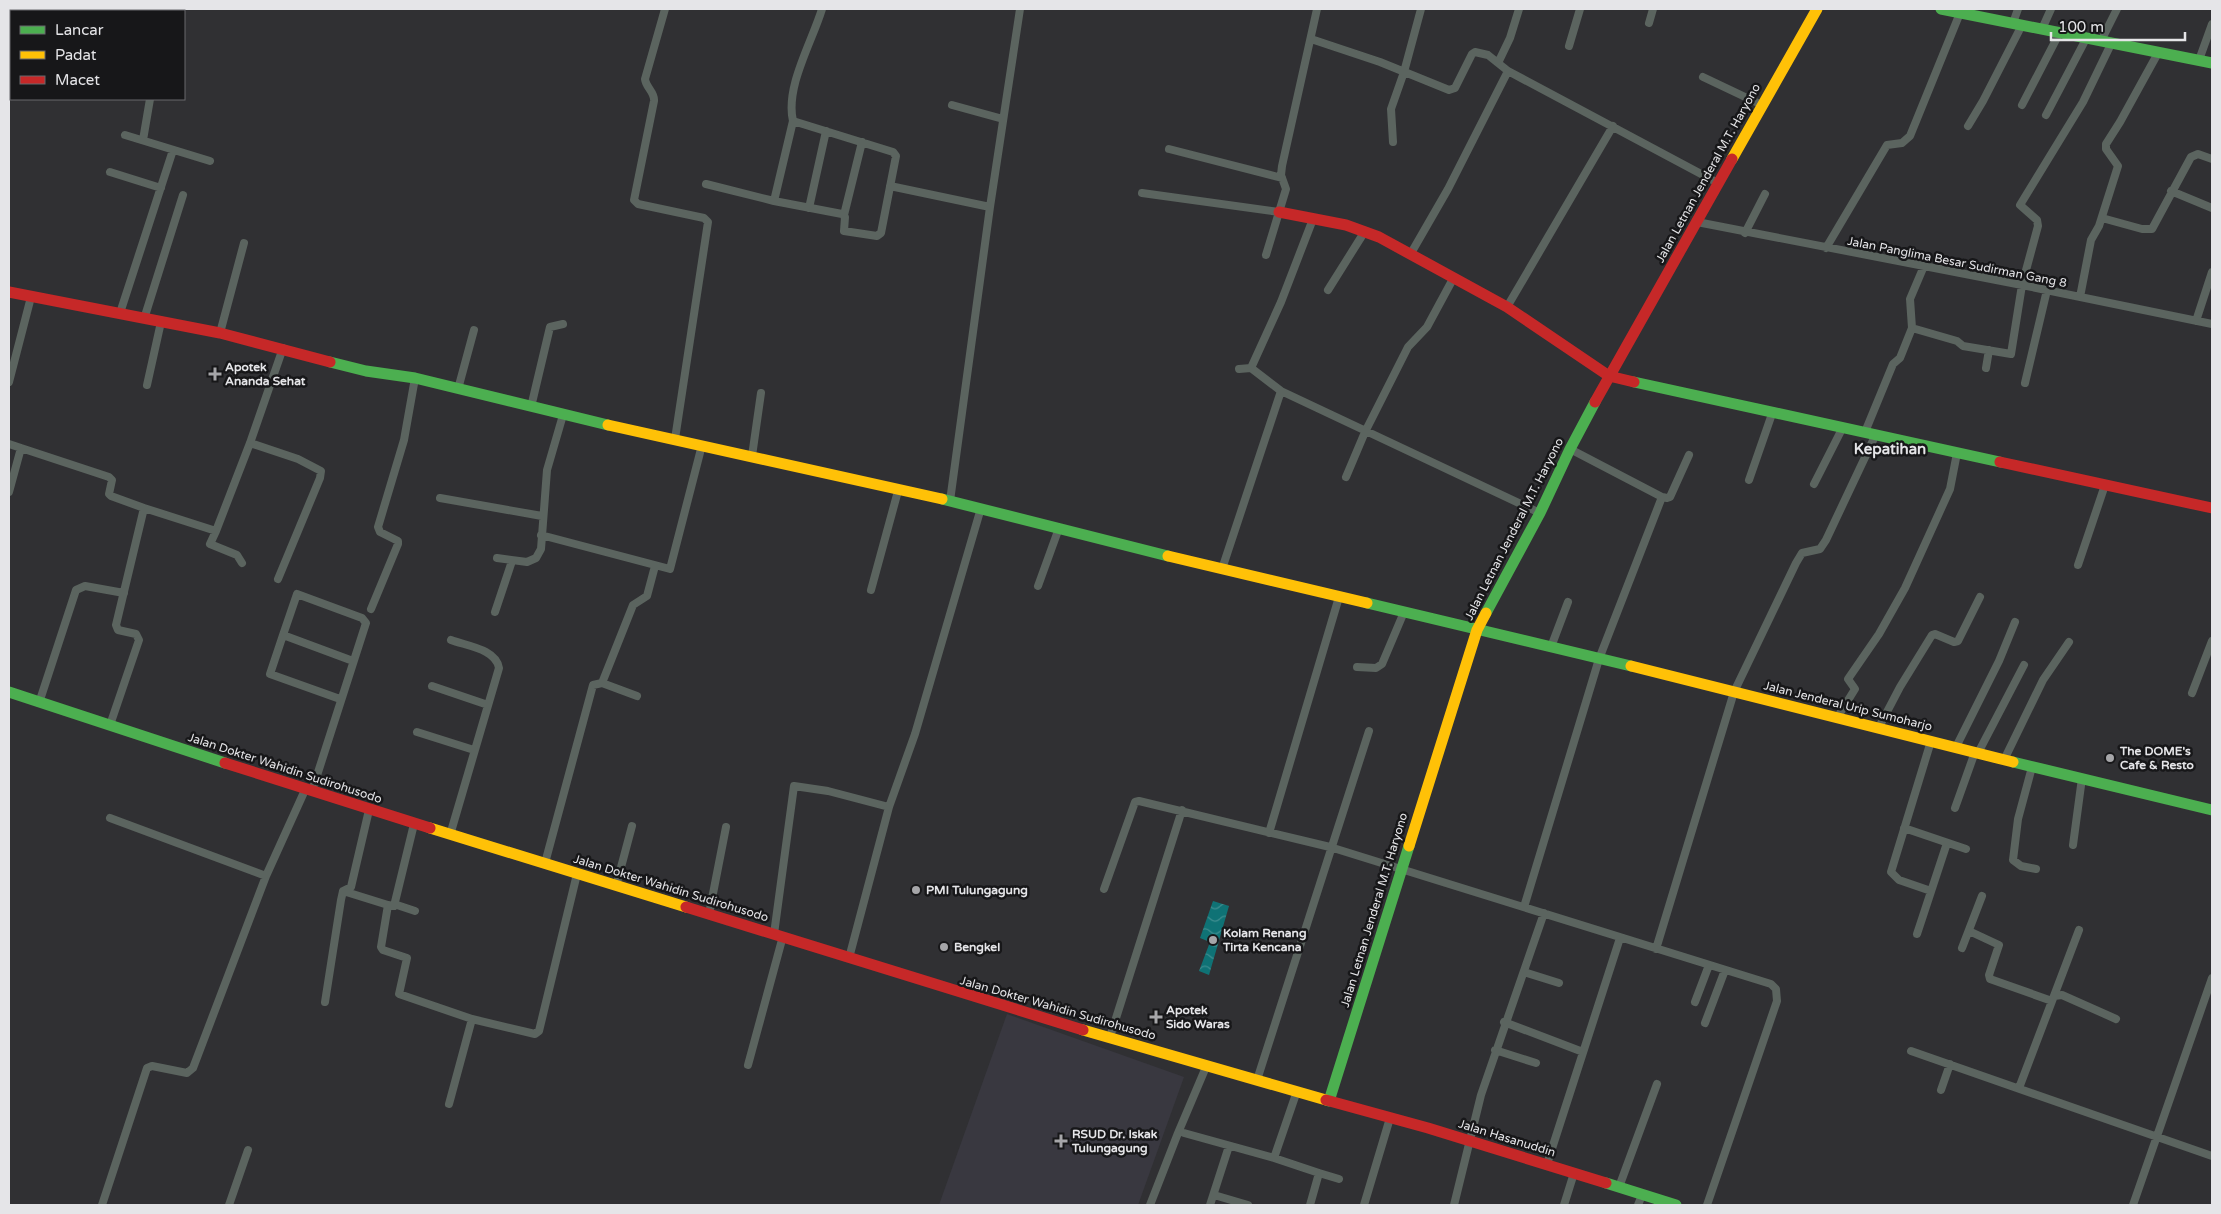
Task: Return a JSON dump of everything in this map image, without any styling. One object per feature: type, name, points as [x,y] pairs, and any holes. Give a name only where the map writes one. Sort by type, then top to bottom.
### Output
[{"type":"street","points":[[665,9],[646,79],[646,85],[654,96],[654,102],[634,200],[638,204],[704,218],[708,222],[675,439]]},
{"type":"street","points":[[774,201],[794,121],[790,107],[792,94],[822,9]]},
{"type":"street","points":[[950,501],[990,207],[1020,9]]},
{"type":"street","points":[[1266,255],[1286,189],[1282,178],[1282,166],[1317,9]]},
{"type":"street","points":[[1393,142],[1391,109],[1404,72],[1421,9]]},
{"type":"street","points":[[1498,63],[1510,38],[1519,9]]},
{"type":"street","points":[[1570,46],[1580,9]]},
{"type":"street","points":[[1649,23],[1653,9]]},
{"type":"street","name":"Jalan Letnan Jenderal M.T. Haryono","points":[[1329,1102],[1402,871],[1436,754],[1477,630],[1540,513],[1570,449],[1609,376],[1817,9]]},
{"type":"street","points":[[1941,9],[2212,63]]},
{"type":"street","points":[[1968,126],[1983,101],[2017,24],[2018,9]]},
{"type":"street","points":[[2042,29],[2051,9]]},
{"type":"street","points":[[1912,328],[1957,341],[1963,346],[2011,354],[2022,285],[2038,222],[2036,218],[2020,205],[2083,102],[2107,41],[2117,9]]},
{"type":"street","points":[[1826,248],[1887,145],[1902,143],[1910,136],[1960,13]]},
{"type":"street","points":[[2199,60],[2212,24]]},
{"type":"street","points":[[2022,105],[2060,32]]},
{"type":"street","points":[[2046,115],[2087,37]]},
{"type":"street","points":[[1311,39],[1450,90],[1455,88],[1475,52],[1488,55],[1508,71],[1718,182]]},
{"type":"street","points":[[2080,297],[2092,240],[2102,218],[2118,166],[2106,149],[2106,144],[2137,93],[2158,52]]},
{"type":"street","points":[[1410,255],[1448,189],[1508,71]]},
{"type":"street","points":[[1703,77],[1762,105]]},
{"type":"street","points":[[143,140],[150,100]]},
{"type":"street","points":[[952,105],[1003,119]]},
{"type":"street","points":[[794,121],[862,142],[895,154],[880,235],[844,231],[844,215],[862,142]]},
{"type":"street","points":[[1507,307],[1613,126]]},
{"type":"street","points":[[809,208],[826,131]]},
{"type":"street","points":[[125,134],[210,161]]},
{"type":"street","points":[[1169,149],[1282,178]]},
{"type":"street","points":[[120,313],[173,150]]},
{"type":"street","points":[[2102,218],[2152,230],[2171,191],[2191,157],[2198,154],[2212,159]]},
{"type":"street","points":[[110,172],[161,188]]},
{"type":"street","points":[[706,184],[774,201],[844,215]]},
{"type":"street","points":[[890,186],[990,207]]},
{"type":"street","points":[[2171,191],[2212,208]]},
{"type":"street","points":[[1142,193],[1279,212],[1365,231],[1507,307],[1609,376],[2212,508]]},
{"type":"street","points":[[1744,233],[1765,194]]},
{"type":"street","points":[[144,318],[184,195]]},
{"type":"street","points":[[1251,368],[1281,302],[1313,219]]},
{"type":"street","name":"Jalan Panglima Besar Sudirman Gang 8","points":[[1697,222],[1744,233],[2022,285],[2212,324]]},
{"type":"street","points":[[1328,290],[1365,231]]},
{"type":"street","points":[[220,333],[244,243]]},
{"type":"street","points":[[1656,949],[1734,692],[1802,553],[1820,549],[1826,540],[1871,433],[1893,364],[1900,358],[1912,328],[1910,299],[1924,266]]},
{"type":"street","points":[[2196,321],[2212,272]]},
{"type":"street","points":[[1346,477],[1365,432],[1408,347],[1427,327],[1454,277]]},
{"type":"street","points":[[2026,383],[2034,339],[2047,290]]},
{"type":"street","name":"Jalan Jenderal Urip Sumoharjo","points":[[9,292],[220,333],[366,371],[415,378],[564,415],[981,508],[1222,570],[1551,647],[2212,810]]},
{"type":"street","points":[[9,382],[31,297]]},
{"type":"street","points":[[147,385],[161,322]]},
{"type":"street","points":[[531,407],[550,327],[563,324]]},
{"type":"street","points":[[458,389],[474,330]]},
{"type":"street","points":[[242,563],[237,555],[210,544],[250,443],[283,348]]},
{"type":"street","points":[[1986,368],[1988,350]]},
{"type":"street","points":[[1239,369],[1251,368],[1281,391],[1540,513]]},
{"type":"street","points":[[370,609],[398,544],[398,541],[380,532],[378,527],[404,440],[415,378]]},
{"type":"street","points":[[1222,570],[1281,391]]},
{"type":"street","points":[[752,456],[761,393]]},
{"type":"street","points":[[1749,480],[1774,412]]},
{"type":"street","points":[[497,558],[527,562],[536,558],[540,549],[547,470],[564,415]]},
{"type":"street","points":[[1814,484],[1843,427]]},
{"type":"street","points":[[250,443],[298,459],[321,471],[300,529],[278,579]]},
{"type":"street","points":[[9,444],[108,477],[112,480],[111,496],[216,531]]},
{"type":"street","points":[[541,535],[669,570],[702,445]]},
{"type":"street","points":[[9,492],[21,448]]},
{"type":"street","points":[[1570,449],[1667,498],[1670,497],[1689,454]]},
{"type":"street","points":[[1837,718],[1855,689],[1848,678],[1879,634],[1905,588],[1950,489],[1957,453]]},
{"type":"street","points":[[2078,565],[2105,485]]},
{"type":"street","points":[[871,590],[898,491]]},
{"type":"street","points":[[1524,907],[1599,659],[1662,497]]},
{"type":"street","points":[[440,498],[542,516]]},
{"type":"street","points":[[110,725],[139,640],[136,634],[117,628],[144,508]]},
{"type":"street","points":[[849,958],[889,807],[915,734],[981,508]]},
{"type":"street","points":[[1038,586],[1059,528]]},
{"type":"street","points":[[495,612],[512,560]]},
{"type":"street","points":[[602,683],[633,605],[647,596],[655,566]]},
{"type":"street","points":[[39,702],[76,590],[85,586],[124,593]]},
{"type":"street","points":[[102,1205],[147,1069],[152,1066],[187,1073],[193,1068],[266,876],[308,791],[340,699],[366,622],[353,614],[298,594],[270,674],[340,699]]},
{"type":"street","points":[[1269,832],[1339,597]]},
{"type":"street","points":[[1878,728],[1900,687],[1932,635],[1935,634],[1954,642],[1958,640],[1980,597]]},
{"type":"street","points":[[1551,647],[1568,602]]},
{"type":"street","points":[[1357,667],[1376,668],[1382,664],[1404,612]]},
{"type":"street","points":[[1956,747],[1999,661],[2015,622]]},
{"type":"street","points":[[283,634],[353,660]]},
{"type":"street","points":[[450,835],[499,668],[498,662],[490,654],[451,640]]},
{"type":"street","points":[[2192,692],[2212,641]]},
{"type":"street","points":[[2004,760],[2044,680],[2069,642]]},
{"type":"street","points":[[1955,808],[1976,753],[2024,665]]},
{"type":"street","points":[[545,863],[591,689],[596,683],[602,683],[636,696]]},
{"type":"street","points":[[432,686],[488,705]]},
{"type":"street","name":"Jalan Dokter Wahidin Sudirohusodo","points":[[9,692],[414,824],[778,935],[953,991],[1329,1102]]},
{"type":"street","points":[[1257,1080],[1369,731]]},
{"type":"street","points":[[417,732],[474,750]]},
{"type":"street","points":[[1931,741],[1891,872],[1899,880],[1931,890]]},
{"type":"street","points":[[2032,766],[2018,819],[2012,860],[2021,866],[2036,869]]},
{"type":"street","points":[[2073,845],[2082,778]]},
{"type":"street","points":[[748,1065],[778,935],[794,786],[828,791],[889,807]]},
{"type":"street","points":[[1104,890],[1135,802],[1139,801],[1182,810],[1330,848],[1771,984],[1778,995],[1707,1205]]},
{"type":"street","points":[[343,891],[351,887],[369,810]]},
{"type":"street","points":[[1110,1037],[1182,810]]},
{"type":"street","points":[[110,818],[266,876]]},
{"type":"street","points":[[414,824],[381,947],[383,950],[407,958],[399,994],[472,1019],[535,1034],[539,1032],[577,874]]},
{"type":"street","points":[[616,886],[632,826]]},
{"type":"street","points":[[709,914],[726,827]]},
{"type":"street","points":[[1904,828],[1966,849]]},
{"type":"street","points":[[1917,934],[1947,843]]},
{"type":"street","points":[[343,891],[415,911]]},
{"type":"street","points":[[325,1002],[343,891]]},
{"type":"street","points":[[1962,948],[1982,896]]},
{"type":"street","points":[[1454,1205],[1481,1095],[1504,1022],[1524,972],[1544,913]]},
{"type":"street","points":[[2019,1088],[2078,930]]},
{"type":"street","points":[[1968,931],[1999,945],[1989,975],[1990,979],[2053,998],[2062,995],[2116,1019]]},
{"type":"street","points":[[1547,1164],[1620,938]]},
{"type":"street","points":[[1695,1002],[1709,965]]},
{"type":"street","points":[[1704,1023],[1725,970]]},
{"type":"street","points":[[1524,972],[1559,983]]},
{"type":"street","points":[[2133,1205],[2209,993],[2212,978]]},
{"type":"street","points":[[449,1104],[472,1019]]},
{"type":"street","points":[[1504,1022],[1583,1052]]},
{"type":"street","points":[[1495,1050],[1536,1063]]},
{"type":"street","points":[[1911,1051],[2212,1156]]},
{"type":"street","points":[[1941,1090],[1950,1064]]},
{"type":"street","points":[[1150,1205],[1206,1067]]},
{"type":"street","points":[[1619,1187],[1657,1084]]},
{"type":"street","points":[[1274,1158],[1296,1092]]},
{"type":"street","name":"Jalan Hasanuddin","points":[[1329,1102],[1547,1164],[1619,1187],[1640,1200],[1676,1205]]},
{"type":"street","points":[[1364,1205],[1390,1118]]},
{"type":"street","points":[[1184,1133],[1340,1179]]},
{"type":"street","points":[[1210,1205],[1229,1146]]},
{"type":"street","points":[[229,1205],[248,1150]]},
{"type":"street","points":[[1310,1205],[1319,1173]]},
{"type":"street","points":[[1564,1205],[1574,1173]]},
{"type":"street","points":[[1214,1195],[1248,1205]]},
{"type":"shaded area","name":"RSUD Dr. Iskak Tulungagung","points":[[1007,1014],[1184,1077],[1138,1205],[939,1205]]},
{"type":"water","name":"Kolam Renang Tirta Kencana","points":[[1213,901],[1229,906],[1209,975],[1199,971],[1210,942],[1200,938]]},
{"type":"traffic: fast","points":[[1941,9],[2212,63]]},
{"type":"traffic: fast","points":[[330,362],[366,371],[415,378],[608,425]]},
{"type":"traffic: fast","points":[[1634,382],[2000,462]]},
{"type":"traffic: fast","points":[[1486,613],[1540,513],[1570,449],[1595,402]]},
{"type":"traffic: fast","points":[[942,499],[1168,556]]},
{"type":"traffic: fast","points":[[1367,603],[1631,666]]},
{"type":"traffic: fast","points":[[9,692],[225,763]]},
{"type":"traffic: fast","points":[[2013,762],[2212,810]]},
{"type":"traffic: fast","points":[[1329,1101],[1409,846]]},
{"type":"traffic: fast","points":[[1606,1183],[1676,1205]]},
{"type":"traffic: slow","points":[[1732,159],[1817,9]]},
{"type":"traffic: slow","points":[[608,425],[942,499]]},
{"type":"traffic: slow","points":[[1168,556],[1367,603]]},
{"type":"traffic: slow","points":[[1409,846],[1477,630],[1486,613]]},
{"type":"traffic: slow","points":[[1631,666],[2013,762]]},
{"type":"traffic: slow","points":[[430,828],[686,907]]},
{"type":"traffic: slow","points":[[1083,1030],[1326,1100]]},
{"type":"traffic: jam","points":[[1595,402],[1732,159]]},
{"type":"traffic: jam","points":[[1279,212],[1346,225],[1379,237],[1507,307],[1609,376],[1634,382]]},
{"type":"traffic: jam","points":[[9,292],[220,333],[330,362]]},
{"type":"traffic: jam","points":[[2000,462],[2212,508]]},
{"type":"traffic: jam","points":[[225,763],[430,828]]},
{"type":"traffic: jam","points":[[686,907],[1083,1030]]},
{"type":"traffic: jam","points":[[1326,1100],[1428,1128],[1606,1183]]},
{"type":"place","name":"Apotek Ananda Sehat","points":[[215,374]]},
{"type":"place","name":"The DOME's Cafe & Resto","points":[[2110,758]]},
{"type":"place","name":"PMI Tulungagung","points":[[916,890]]},
{"type":"place","name":"Kolam Renang Tirta Kencana","points":[[1213,940]]},
{"type":"place","name":"Bengkel","points":[[944,947]]},
{"type":"place","name":"Apotek Sido Waras","points":[[1156,1017]]},
{"type":"place","name":"RSUD Dr. Iskak Tulungagung","points":[[1061,1141]]},
{"type":"district","name":"Kepatihan","points":[[1890,449]]}]
